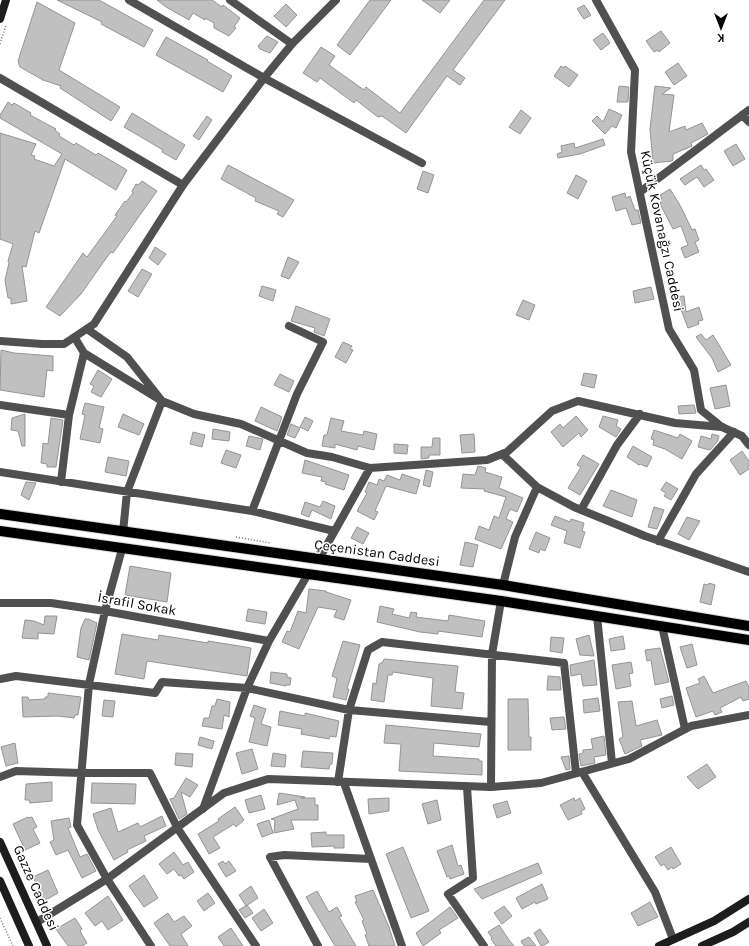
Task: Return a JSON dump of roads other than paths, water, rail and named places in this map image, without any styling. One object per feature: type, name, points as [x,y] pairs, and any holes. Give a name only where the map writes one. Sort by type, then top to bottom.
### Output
[{"type":"main road","points":[[0,19],[6,0]]},
{"type":"main road","name":"Çeçenistan Caddesi","points":[[0,514],[503,585],[749,626]]},
{"type":"main road","points":[[0,531],[501,601],[749,640]]},
{"type":"main road","name":"Gazze Caddesi","points":[[0,842],[47,946]]},
{"type":"main road","points":[[0,881],[29,946]]},
{"type":"main road","points":[[659,946],[714,922],[749,899]]},
{"type":"main road","points":[[702,946],[733,932],[749,922]]},
{"type":"street","points":[[130,0],[264,78],[422,163]]},
{"type":"street","points":[[230,0],[292,44]]},
{"type":"street","points":[[0,341],[64,344],[94,324],[183,185],[264,78],[292,44],[336,0]]},
{"type":"street","name":"Küçük Kovanağzı Caddesi","points":[[596,0],[635,70],[631,124],[631,152],[668,329],[694,370],[701,410],[722,427],[742,436],[749,445]]},
{"type":"street","points":[[0,78],[183,185]]},
{"type":"street","points":[[640,192],[746,113],[749,122]]},
{"type":"street","points":[[252,511],[297,394],[323,342],[289,326]]},
{"type":"street","points":[[87,329],[127,357],[162,401]]},
{"type":"street","points":[[75,338],[84,353],[162,401],[194,414],[241,424],[307,453],[332,457],[370,468],[487,460],[507,452],[552,412],[578,401],[675,423],[722,427]]},
{"type":"street","points":[[61,482],[69,415],[84,353]]},
{"type":"street","points":[[123,532],[127,492],[162,401]]},
{"type":"street","points":[[0,405],[69,415]]},
{"type":"street","points":[[581,510],[617,445],[640,414]]},
{"type":"street","points":[[658,541],[696,474],[734,432]]},
{"type":"street","points":[[502,454],[537,487],[581,510],[658,541],[749,572]]},
{"type":"street","points":[[319,559],[370,468]]},
{"type":"street","points":[[0,472],[252,511],[334,531]]},
{"type":"street","points":[[503,585],[515,537],[537,487]]},
{"type":"street","points":[[122,549],[105,611],[89,684],[77,825],[107,879],[151,946]]},
{"type":"street","points":[[203,809],[247,688],[269,640],[308,574]]},
{"type":"street","points":[[491,788],[492,654],[501,601]]},
{"type":"street","name":"İsrafil Sokak","points":[[0,603],[51,603],[269,640]]},
{"type":"street","points":[[597,616],[612,763]]},
{"type":"street","points":[[662,626],[685,729]]},
{"type":"street","points":[[402,946],[371,859],[341,782],[349,710],[368,650],[382,642],[564,663],[579,772],[655,892],[673,939]]},
{"type":"street","points":[[0,679],[16,676],[155,693],[162,682],[247,688],[349,710],[491,722]]},
{"type":"street","points":[[37,922],[107,879],[178,829],[224,793],[268,779],[491,788],[541,782],[629,759],[691,726],[749,714]]},
{"type":"street","points":[[0,776],[16,771],[150,773],[178,829],[256,946]]},
{"type":"street","points":[[467,787],[473,878],[448,894],[484,946]]},
{"type":"street","points":[[318,946],[270,857],[284,855],[371,859]]}]
